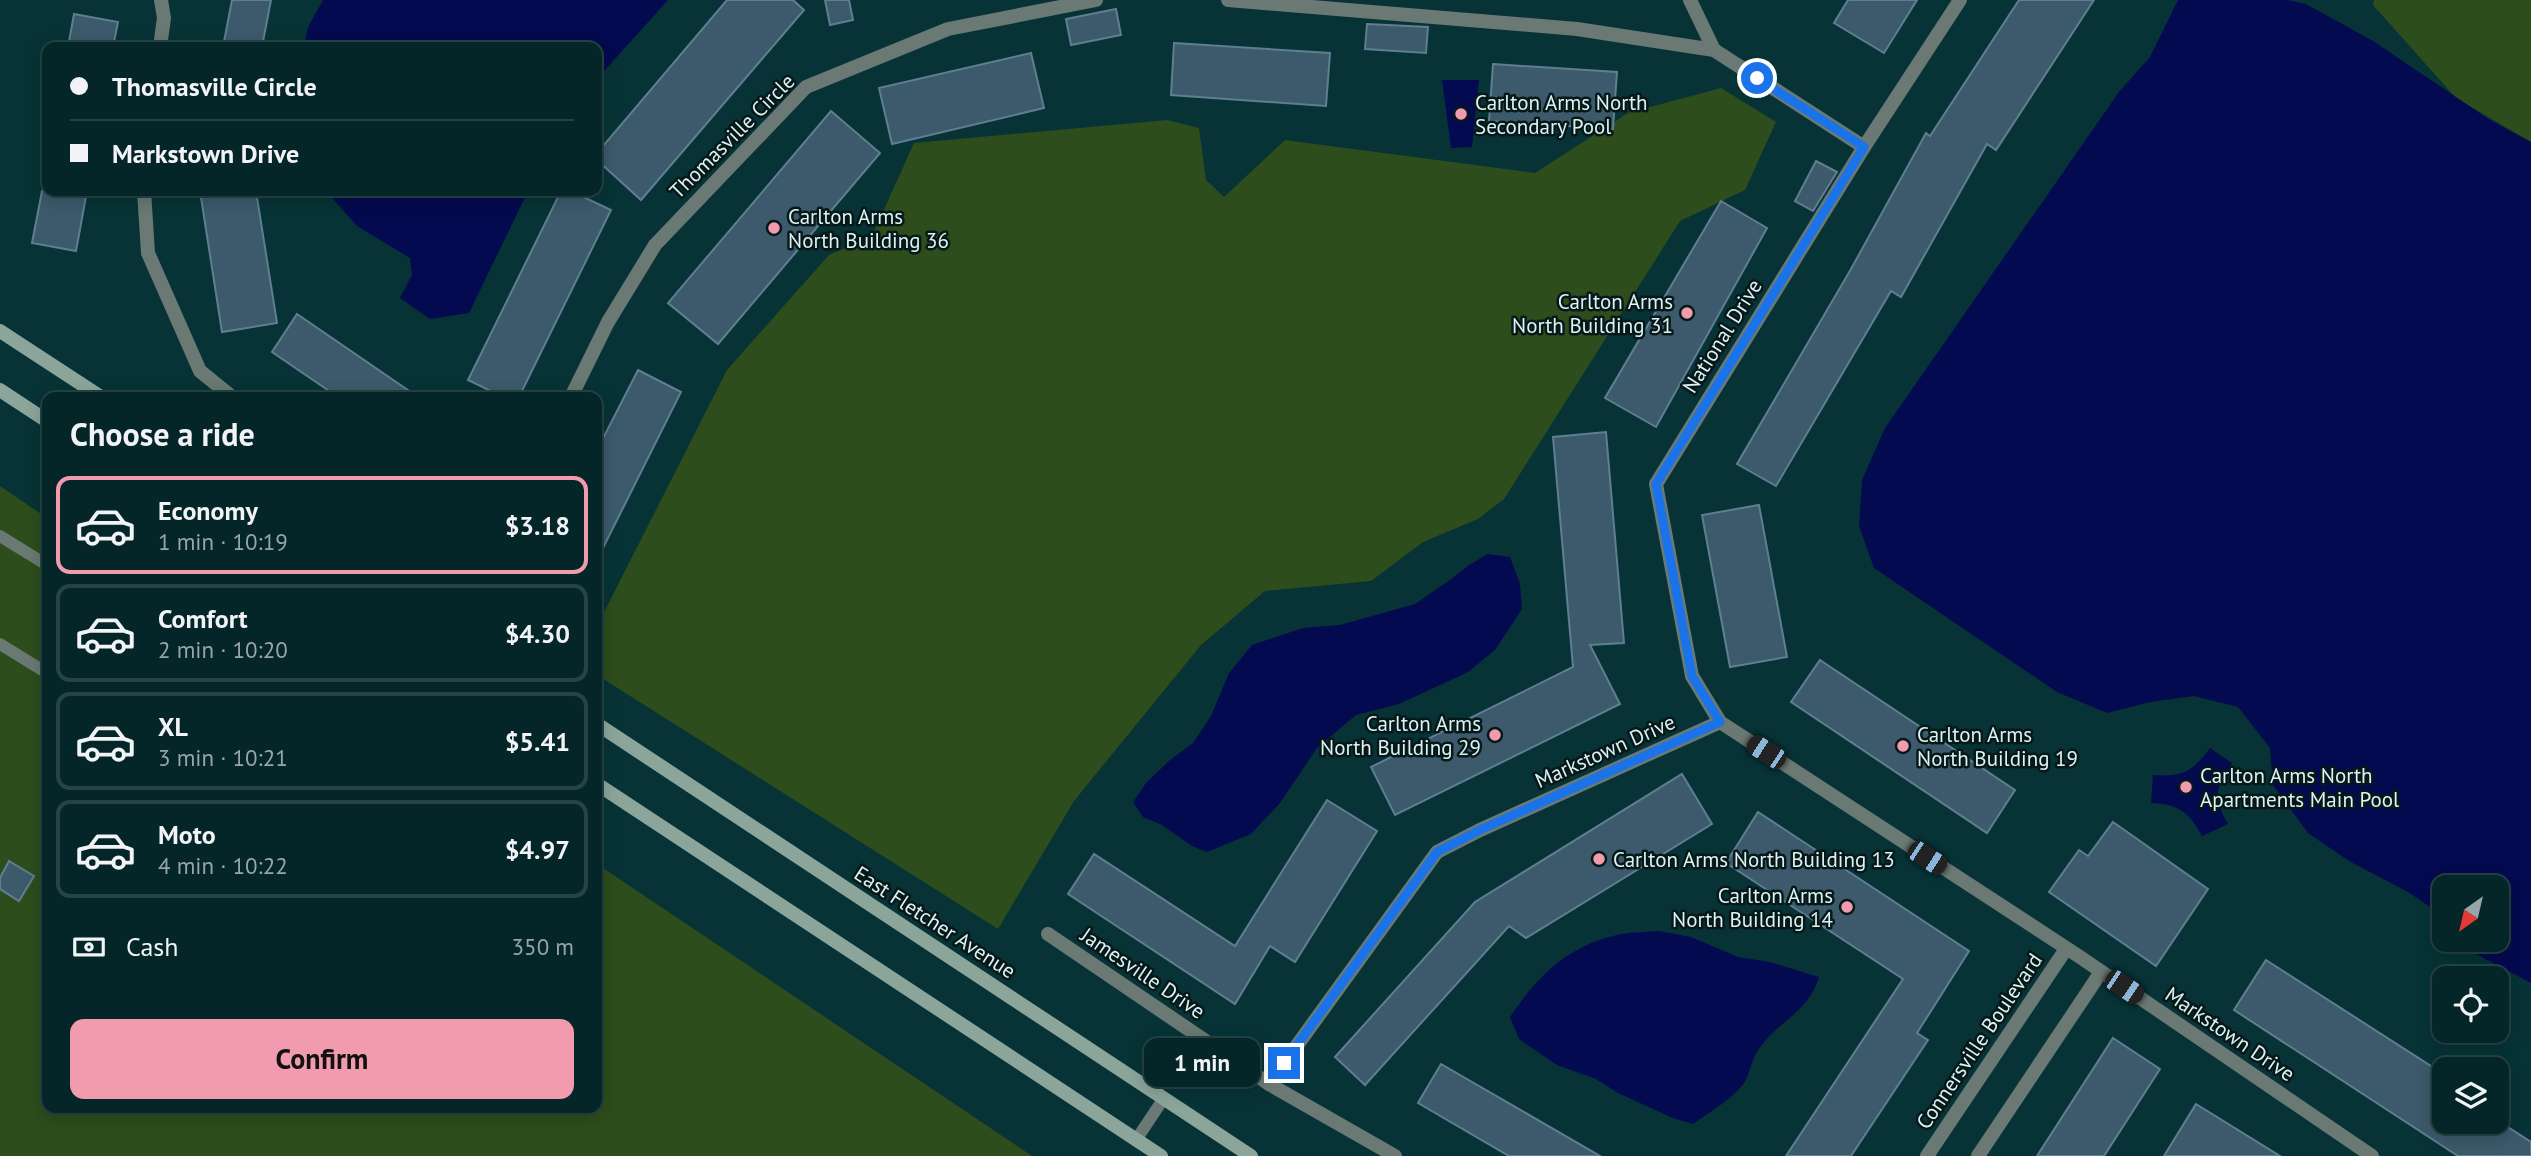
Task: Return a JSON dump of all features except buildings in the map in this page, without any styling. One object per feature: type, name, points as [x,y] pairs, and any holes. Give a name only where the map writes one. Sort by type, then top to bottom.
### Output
[{"type":"main road","points":[[0,331],[93,392]]},
{"type":"main road","points":[[0,390],[42,418]]},
{"type":"main road","name":"East Fletcher Avenue","points":[[602,727],[1251,1156]]},
{"type":"main road","points":[[602,787],[1161,1156]]},
{"type":"street","points":[[160,0],[164,18],[161,42]]},
{"type":"street","name":"Thomasville Circle","points":[[573,392],[608,322],[655,245],[806,87],[948,29],[1096,0]]},
{"type":"street","points":[[1228,0],[1577,29],[1714,50],[1864,147]]},
{"type":"street","points":[[1690,0],[1714,50]]},
{"type":"street","name":"National Drive","points":[[1720,722],[1692,676],[1656,484],[1864,147],[1960,0]]},
{"type":"street","points":[[144,196],[148,253],[200,371],[226,392]]},
{"type":"street","name":"Markstown Drive","points":[[1269,1084],[1437,852],[1720,722],[2101,972],[2372,1156]]},
{"type":"street","name":"Jamesville Drive","points":[[1048,934],[1269,1084],[1395,1156]]},
{"type":"street","name":"Connersville Boulevard","points":[[1927,1156],[2066,949]]},
{"type":"street","points":[[1978,1156],[2101,972]]},
{"type":"lane","points":[[0,536],[42,562]]},
{"type":"lane","points":[[0,644],[42,670]]},
{"type":"lane","points":[[1136,1140],[1164,1098]]},
{"type":"green space","points":[[2374,0],[2531,0],[2531,142],[2456,98],[2373,5]]},
{"type":"green space","points":[[1721,88],[1776,122],[1745,190],[1680,221],[1504,499],[1478,519],[1423,542],[1371,581],[1265,591],[1201,645],[1074,801],[998,929],[602,678],[602,616],[727,370],[829,255],[872,236],[914,143],[1167,120],[1199,128],[1206,180],[1224,197],[1285,140],[1535,173],[1628,113]]},
{"type":"green space","points":[[0,486],[42,515],[42,1113],[602,1113],[602,867],[1032,1156],[0,1156]]},
{"type":"shaded area","points":[[323,0],[668,0],[602,73],[602,42],[305,42],[308,27]]},
{"type":"shaded area","points":[[2178,0],[2288,0],[2306,4],[2373,41],[2490,120],[2531,142],[2531,983],[2509,971],[2509,966],[2499,966],[2473,952],[2510,952],[2510,875],[2432,875],[2432,908],[2408,892],[2349,861],[2308,833],[2273,785],[2270,748],[2238,707],[2194,696],[2150,702],[2107,713],[2057,692],[1874,568],[1859,526],[1862,480],[1885,428],[2119,92],[2150,57]]},
{"type":"shaded area","name":"Carlton Arms North Secondary Pool","points":[[1442,80],[1479,80],[1472,147],[1451,148]]},
{"type":"shaded area","points":[[330,196],[526,196],[469,313],[430,319],[400,298],[412,275],[410,258],[357,226]]},
{"type":"shaded area","points":[[1488,554],[1510,557],[1520,584],[1522,609],[1495,650],[1468,672],[1399,704],[1356,715],[1317,748],[1280,803],[1251,834],[1207,852],[1143,817],[1133,802],[1146,783],[1193,743],[1211,716],[1229,673],[1252,645],[1303,628],[1340,625],[1415,604]]},
{"type":"shaded area","name":"Carlton Arms North Apartments Main Pool","points":[[2210,748],[2232,763],[2222,779],[2218,793],[2220,807],[2228,824],[2202,836],[2182,811],[2169,805],[2151,803],[2153,775],[2180,774],[2198,763]]},
{"type":"shaded area","points":[[1659,931],[1691,937],[1738,957],[1770,962],[1819,977],[1808,1000],[1764,1042],[1740,1089],[1693,1124],[1618,1093],[1596,1079],[1557,1065],[1519,1039],[1510,1017],[1532,987],[1571,954],[1602,939],[1621,934]]},
{"type":"place","name":"Carlton Arms North Secondary Pool","points":[[1461,114]]},
{"type":"place","name":"Carlton Arms North Building 36","points":[[774,228]]},
{"type":"place","name":"Carlton Arms North Building 31","points":[[1687,313]]},
{"type":"place","name":"Carlton Arms North Building 29","points":[[1495,735]]},
{"type":"place","name":"Carlton Arms North Building 19","points":[[1903,746]]},
{"type":"place","name":"Carlton Arms North Apartments Main Pool","points":[[2186,787]]},
{"type":"place","name":"Carlton Arms North Building 13","points":[[1599,859]]},
{"type":"place","name":"Carlton Arms North Building 14","points":[[1847,907]]},
{"type":"route","points":[[1284,1063],[1437,852],[1720,722],[1692,676],[1656,484],[1864,147],[1757,78]]}]
